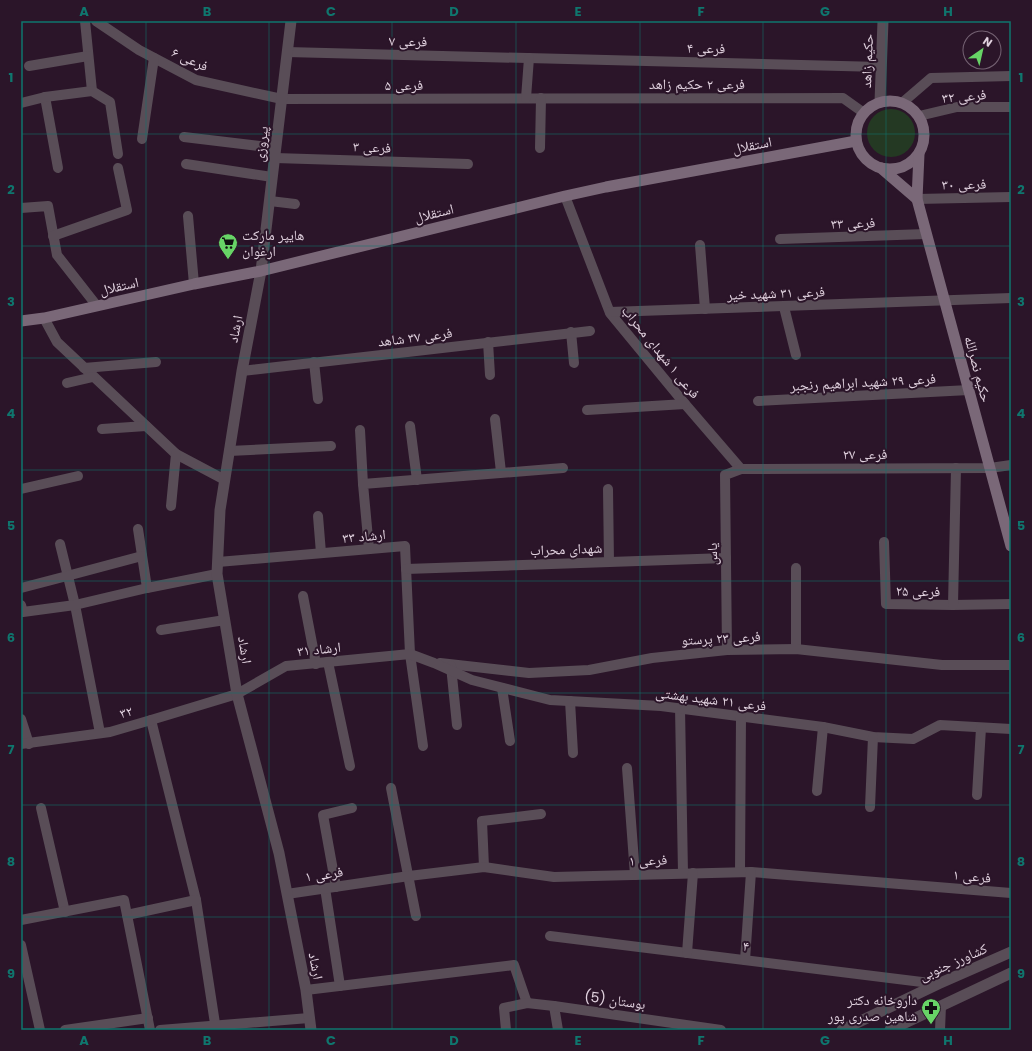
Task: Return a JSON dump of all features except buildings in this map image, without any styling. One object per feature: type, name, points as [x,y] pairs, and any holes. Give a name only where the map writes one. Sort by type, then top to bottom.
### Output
[{"type":"main road","points":[[891,101],[902,103],[911,108],[919,116],[925,135],[924,145],[914,161],[907,166],[890,170],[881,168],[872,164],[859,150],[856,141],[856,131],[859,121],[864,113],[880,102],[891,101]]},
{"type":"main road","name":"استقلال","points":[[21,321],[44,318],[194,284],[261,271],[564,196],[856,141]]},
{"type":"main road","name":"حکیم نصرالله","points":[[919,154],[917,199],[990,468],[1008,525],[1011,546]]},
{"type":"main road","points":[[881,168],[917,199]]},
{"type":"street","points":[[85,21],[92,91]]},
{"type":"street","name":"فرعی ۶","points":[[96,21],[139,50],[196,80],[282,99]]},
{"type":"street","name":"پیروزی","points":[[261,271],[291,21]]},
{"type":"street","name":"حکیم زاهد","points":[[880,102],[883,21]]},
{"type":"street","name":"فرعی ۷","points":[[287,52],[529,58]]},
{"type":"street","points":[[29,66],[88,56]]},
{"type":"street","points":[[142,139],[154,58]]},
{"type":"street","points":[[526,98],[529,58]]},
{"type":"street","name":"فرعی ۴","points":[[529,58],[881,67]]},
{"type":"street","points":[[902,103],[931,78],[1011,76]]},
{"type":"street","points":[[21,102],[45,97],[92,91],[110,102],[118,154]]},
{"type":"street","points":[[45,97],[58,168]]},
{"type":"street","name":"فرعی ۵","points":[[282,99],[526,98]]},
{"type":"street","name":"فرعی ۲ حکیم زاهد","points":[[526,98],[842,98],[864,113]]},
{"type":"street","points":[[540,148],[541,98]]},
{"type":"street","name":"فرعی ۳۲","points":[[919,116],[957,107],[1011,107]]},
{"type":"street","name":"فرعی ۳","points":[[184,137],[275,153],[468,164]]},
{"type":"street","points":[[186,164],[272,177]]},
{"type":"street","points":[[53,236],[127,210],[118,168]]},
{"type":"street","name":"فرعی ۱ شهدای محراب","points":[[564,196],[610,312],[685,404],[741,469]]},
{"type":"street","name":"فرعی ۳۰","points":[[917,199],[1011,197]]},
{"type":"street","points":[[270,201],[296,204]]},
{"type":"street","points":[[21,208],[48,206],[57,255],[97,306]]},
{"type":"street","points":[[188,216],[194,284]]},
{"type":"street","name":"فرعی ۳۳","points":[[780,239],[926,234]]},
{"type":"street","points":[[700,245],[705,309]]},
{"type":"street","name":"ارشاد","points":[[261,271],[242,371],[224,480],[220,510],[217,574],[237,694],[278,853],[306,990],[311,1030]]},
{"type":"street","name":"فرعی ۳۱ شهید خیر","points":[[610,312],[1011,298]]},
{"type":"street","points":[[784,306],[796,355]]},
{"type":"street","points":[[44,318],[56,342],[176,454],[224,480]]},
{"type":"street","name":"فرعی ۳۷ شاهد","points":[[242,371],[590,331]]},
{"type":"street","points":[[571,332],[574,363]]},
{"type":"street","points":[[488,342],[490,375]]},
{"type":"street","points":[[84,368],[156,362]]},
{"type":"street","points":[[314,362],[318,399]]},
{"type":"street","points":[[66,383],[93,377]]},
{"type":"street","name":"فرعی ۲۹ شهید ابراهیم رنجبر","points":[[758,401],[969,390]]},
{"type":"street","points":[[588,410],[685,404]]},
{"type":"street","points":[[495,419],[501,472]]},
{"type":"street","points":[[102,429],[146,426]]},
{"type":"street","points":[[410,426],[417,480]]},
{"type":"street","points":[[360,430],[369,549]]},
{"type":"street","points":[[229,451],[331,446]]},
{"type":"street","points":[[171,506],[176,454]]},
{"type":"street","name":"فرعی ۲۷","points":[[741,469],[990,468],[1011,465]]},
{"type":"street","points":[[364,484],[563,468]]},
{"type":"street","points":[[953,606],[956,468]]},
{"type":"street","name":"یاس","points":[[727,650],[725,475],[741,469]]},
{"type":"street","points":[[21,489],[78,476]]},
{"type":"street","points":[[608,489],[609,562]]},
{"type":"street","points":[[318,516],[321,553]]},
{"type":"street","points":[[138,529],[146,588]]},
{"type":"street","name":"فرعی ۲۵","points":[[884,542],[886,604],[953,606],[1011,604]]},
{"type":"street","points":[[60,544],[75,604],[100,733]]},
{"type":"street","name":"ارشاد ۳۳","points":[[218,562],[405,546],[410,654],[423,746]]},
{"type":"street","points":[[21,588],[142,556]]},
{"type":"street","name":"شهدای محراب","points":[[406,569],[726,558]]},
{"type":"street","points":[[796,568],[796,649]]},
{"type":"street","points":[[21,605],[23,612],[75,604],[217,574]]},
{"type":"street","points":[[303,596],[316,664]]},
{"type":"street","points":[[161,630],[225,620]]},
{"type":"street","name":"فرعی ۲۳ پرستو","points":[[451,667],[529,673],[589,670],[652,658],[727,650],[796,649],[942,665],[1011,664]]},
{"type":"street","name":"ارشاد ۳۱","points":[[237,694],[286,666],[410,654]]},
{"type":"street","name":"فرعی ۲۱ شهید بهشتی","points":[[410,654],[434,663],[451,667],[472,680],[550,700],[680,708],[823,727],[873,737],[913,739],[940,725],[1011,729]]},
{"type":"street","points":[[328,662],[350,766]]},
{"type":"street","points":[[451,667],[457,725]]},
{"type":"street","points":[[502,688],[510,741]]},
{"type":"street","name":"۳۲","points":[[25,744],[110,732],[237,694]]},
{"type":"street","points":[[570,701],[573,753]]},
{"type":"street","points":[[680,708],[683,873]]},
{"type":"street","points":[[740,716],[740,872]]},
{"type":"street","points":[[21,719],[25,744]]},
{"type":"street","points":[[151,720],[196,900],[216,1028]]},
{"type":"street","points":[[817,791],[823,727]]},
{"type":"street","points":[[977,795],[981,728]]},
{"type":"street","points":[[870,807],[873,737]]},
{"type":"street","points":[[627,768],[635,875]]},
{"type":"street","points":[[391,788],[416,916]]},
{"type":"street","points":[[40,808],[65,912]]},
{"type":"street","points":[[336,887],[323,815],[352,808]]},
{"type":"street","points":[[484,868],[482,820],[541,814]]},
{"type":"street","name":"فرعی ۱","points":[[287,894],[409,876],[484,868],[554,877],[751,872],[1011,893]]},
{"type":"street","points":[[745,960],[751,872]]},
{"type":"street","points":[[687,953],[693,873]]},
{"type":"street","points":[[325,888],[340,986]]},
{"type":"street","points":[[21,920],[124,900],[150,1030]]},
{"type":"street","points":[[128,915],[196,900]]},
{"type":"street","name":"۴","points":[[550,936],[938,984]]},
{"type":"street","points":[[21,945],[40,1030]]},
{"type":"street","name":"کشاورز جنوبی","points":[[842,1030],[938,984],[1011,952]]},
{"type":"street","points":[[306,990],[514,965],[527,1004]]},
{"type":"street","points":[[890,1030],[1011,973]]},
{"type":"street","name":"بوستان (5)","points":[[506,1030],[504,1008],[527,1004],[554,1006],[721,1030]]},
{"type":"street","points":[[554,1006],[558,1030]]},
{"type":"street","points":[[940,1030],[941,1006]]},
{"type":"street","points":[[65,1030],[148,1018]]},
{"type":"street","points":[[160,1030],[216,1028],[310,1018]]},
{"type":"green space","points":[[891,109],[900,111],[908,116],[913,124],[915,133],[913,142],[908,150],[900,155],[891,157],[882,155],[874,150],[869,142],[867,133],[869,124],[874,116],[882,111]]},
{"type":"place","name":"هایپر مارکت ارغوان","points":[[228,260]]},
{"type":"place","name":"داروخانه دکتر شاهین صدری پور","points":[[931,1025]]}]
